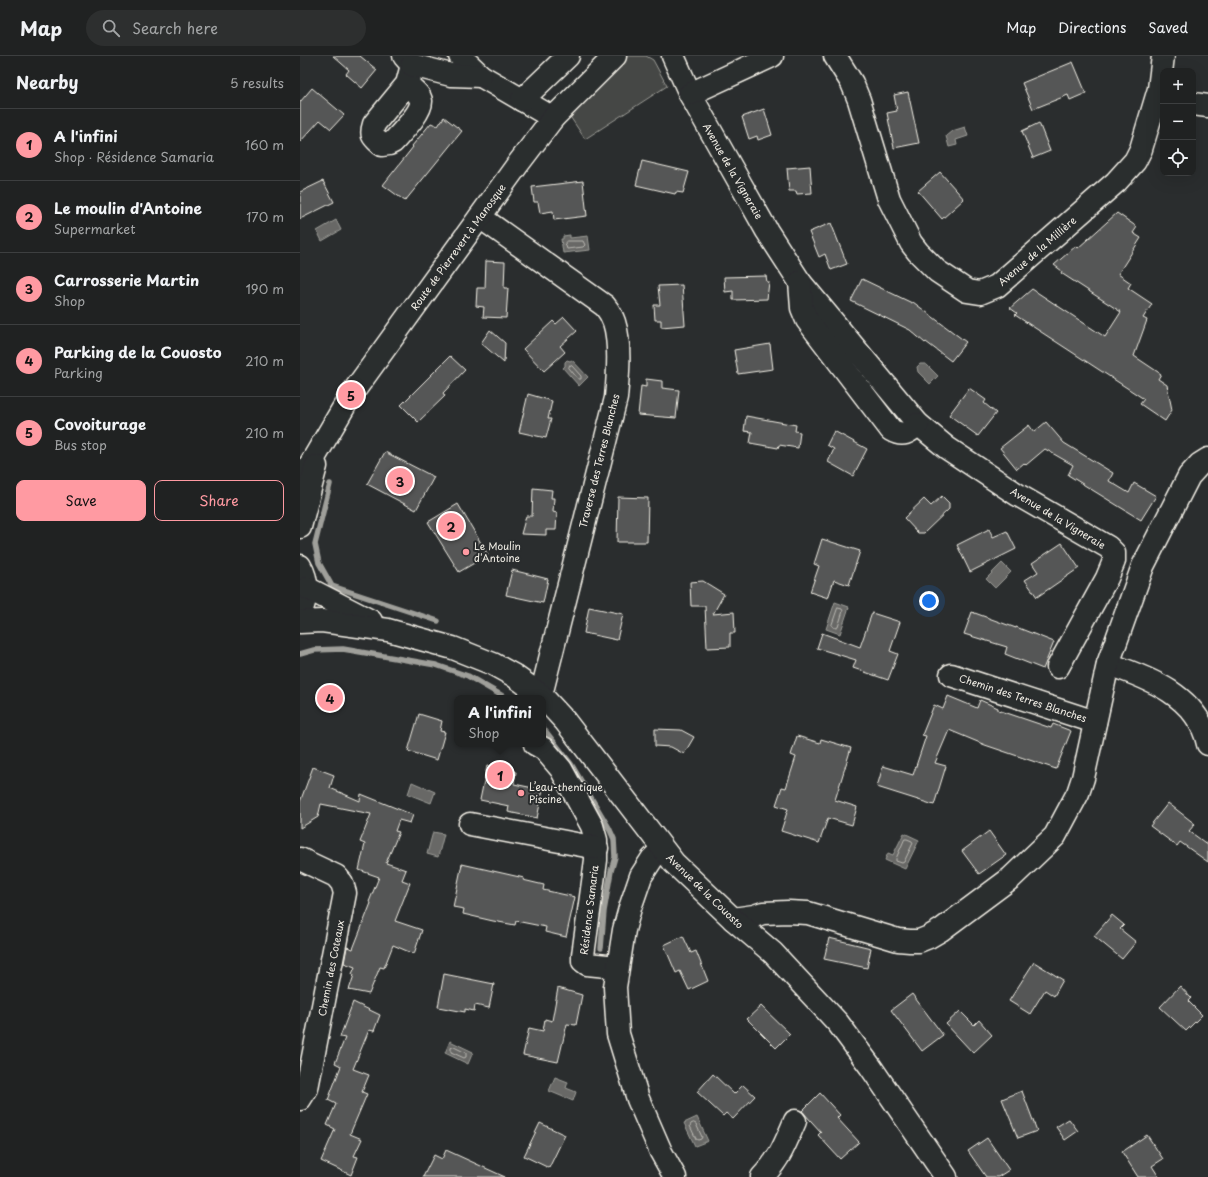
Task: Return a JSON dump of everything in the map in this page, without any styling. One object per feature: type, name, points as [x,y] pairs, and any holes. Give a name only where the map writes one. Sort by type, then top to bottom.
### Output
[{"type":"street","points":[[460,56],[481,76],[553,118]]},
{"type":"street","points":[[522,100],[568,56]]},
{"type":"street","name":"Route de Pierrevert à Manosque","points":[[300,482],[351,395],[518,164],[553,118],[615,56]]},
{"type":"street","name":"Avenue de la Vigneraie","points":[[672,56],[690,94],[768,231],[800,282],[918,424],[947,448],[1018,495],[1108,547],[1114,553],[1114,561],[1107,578],[1058,667]]},
{"type":"street","points":[[690,94],[772,56]]},
{"type":"street","name":"Avenue de la Millière","points":[[835,56],[852,83],[859,100],[889,199],[911,243],[918,252],[944,276],[968,291],[980,293],[998,286],[1128,170],[1135,162],[1141,149],[1160,98]]},
{"type":"street","name":"Avenue de la Millière","points":[[1162,68],[1163,56]]},
{"type":"street","points":[[408,68],[451,75],[481,76]]},
{"type":"street","points":[[408,68],[421,100],[420,106],[416,114],[393,142],[382,145],[374,138],[371,132],[374,124],[408,68]]},
{"type":"street","points":[[1196,104],[1208,106]]},
{"type":"street","name":"Traverse des Terres Blanches","points":[[480,217],[605,306],[613,318],[617,334],[618,368],[616,398],[541,695]]},
{"type":"street","name":"Route de Pierrevert à Manosque","points":[[300,527],[319,451]]},
{"type":"street","name":"Chemin des Terres Blanches","points":[[733,919],[763,913],[788,912],[808,914],[898,940],[919,941],[929,937],[1011,878],[1055,836],[1078,793],[1083,778],[1108,664],[1143,566],[1189,476],[1200,464],[1208,459]]},
{"type":"street","points":[[300,566],[307,588],[305,601],[300,614]]},
{"type":"street","name":"Avenue de la Couosto","points":[[307,588],[388,630]]},
{"type":"street","name":"Avenue de la Couosto","points":[[300,622],[322,621],[388,630],[452,648],[493,664],[513,675],[541,695]]},
{"type":"street","points":[[1108,664],[1150,679],[1182,700],[1199,721],[1208,744]]},
{"type":"street","name":"Chemin des Terres Blanches","points":[[951,675],[1095,722]]},
{"type":"street","name":"Avenue de la Couosto","points":[[546,700],[565,720],[674,863],[733,919],[773,953],[838,1023],[870,1066],[946,1177]]},
{"type":"street","name":"Résidence Samaria","points":[[540,747],[544,749],[561,769],[592,826],[596,840],[597,848],[582,958],[583,961],[587,964],[617,967]]},
{"type":"street","points":[[470,824],[597,848]]},
{"type":"street","points":[[662,849],[652,859],[641,876],[624,930],[617,967],[615,988],[618,1034],[638,1099],[675,1177]]},
{"type":"street","name":"Chemin des Coteaux","points":[[300,859],[336,876],[342,882],[345,893],[308,1088],[300,1099]]},
{"type":"street","points":[[762,1177],[773,1166],[779,1157],[795,1121]]},
{"type":"shaded area","points":[[625,56],[646,56],[653,60],[667,86],[585,139],[569,115]]},
{"type":"water","points":[[965,127],[968,136],[956,140],[957,145],[949,147],[946,136],[952,131]]},
{"type":"water","points":[[336,220],[341,230],[322,241],[317,231]]},
{"type":"water","points":[[570,235],[570,238],[588,236],[590,250],[563,253],[561,239],[563,239],[563,236]]},
{"type":"water","points":[[567,360],[572,360],[588,377],[579,386],[563,368]]},
{"type":"water","points":[[920,364],[926,364],[938,376],[930,384],[918,372],[917,367]]},
{"type":"water","points":[[1002,563],[1011,572],[995,588],[986,579]]},
{"type":"water","points":[[835,602],[849,607],[840,634],[826,629]]},
{"type":"water","points":[[412,782],[435,792],[431,803],[408,794]]},
{"type":"water","points":[[433,832],[444,834],[438,857],[427,854]]},
{"type":"water","points":[[904,833],[919,840],[905,869],[885,860],[888,853],[893,855]]},
{"type":"water","points":[[450,1041],[473,1052],[468,1064],[445,1053]]},
{"type":"water","points":[[555,1077],[568,1082],[566,1088],[576,1092],[573,1101],[549,1091]]},
{"type":"water","points":[[697,1117],[708,1141],[695,1146],[684,1123]]},
{"type":"building","points":[[333,56],[360,56],[377,70],[362,88],[346,74],[349,70]]},
{"type":"building","points":[[1073,62],[1086,93],[1070,100],[1068,95],[1033,109],[1022,83]]},
{"type":"building","points":[[312,88],[344,115],[331,129],[320,120],[300,142],[300,102]]},
{"type":"building","points":[[908,92],[919,143],[894,148],[887,113],[897,111],[894,95]]},
{"type":"building","points":[[764,109],[772,135],[758,140],[757,136],[749,139],[742,117]]},
{"type":"building","points":[[444,117],[462,131],[405,201],[383,185],[431,123],[438,126]]},
{"type":"building","points":[[1039,123],[1050,151],[1033,158],[1022,131]]},
{"type":"building","points":[[642,161],[689,172],[683,193],[676,192],[675,194],[636,185]]},
{"type":"building","points":[[810,166],[812,193],[797,194],[796,191],[789,191],[787,168]]},
{"type":"building","points":[[940,172],[964,199],[942,219],[918,191]]},
{"type":"building","points":[[323,181],[334,202],[300,219],[300,192]]},
{"type":"building","points":[[583,181],[587,216],[554,220],[553,211],[540,213],[538,202],[534,202],[532,187]]},
{"type":"building","points":[[1117,213],[1137,227],[1133,233],[1141,238],[1118,274],[1131,283],[1128,288],[1152,304],[1143,318],[1147,320],[1134,356],[1161,374],[1158,379],[1167,385],[1172,410],[1165,421],[1140,404],[1144,399],[1015,315],[1017,313],[1010,308],[1032,289],[1105,337],[1121,312],[1061,273],[1062,271],[1054,265],[1076,246],[1078,248]]},
{"type":"building","points":[[831,223],[847,264],[831,270],[825,254],[819,257],[809,232]]},
{"type":"building","points":[[486,261],[505,262],[504,288],[508,288],[506,318],[483,317],[484,307],[476,306],[477,288],[485,288]]},
{"type":"building","points":[[766,276],[767,282],[769,282],[767,299],[733,300],[733,291],[725,292],[724,277]]},
{"type":"building","points":[[862,279],[912,303],[913,302],[966,342],[951,361],[926,342],[925,343],[910,330],[851,301]]},
{"type":"building","points":[[682,285],[685,325],[661,327],[661,320],[655,320],[654,305],[660,305],[658,286]]},
{"type":"building","points":[[564,317],[577,331],[560,346],[565,352],[544,371],[523,349],[553,321],[556,324]]},
{"type":"building","points":[[490,330],[505,343],[504,363],[481,343]]},
{"type":"building","points":[[770,344],[773,369],[738,374],[734,350]]},
{"type":"building","points":[[450,356],[465,370],[443,393],[445,396],[418,422],[401,405]]},
{"type":"building","points":[[646,379],[662,381],[662,388],[679,390],[676,418],[638,415],[641,386],[646,387]]},
{"type":"building","points":[[969,388],[986,400],[984,403],[996,413],[978,436],[949,415]]},
{"type":"building","points":[[528,394],[552,401],[548,419],[551,419],[546,438],[519,432]]},
{"type":"building","points":[[746,416],[796,425],[795,431],[800,432],[798,448],[779,445],[778,448],[750,443],[752,432],[744,431]]},
{"type":"building","points":[[1046,422],[1064,443],[1113,473],[1109,481],[1129,493],[1134,483],[1156,496],[1141,520],[1068,475],[1073,465],[1045,449],[1026,465],[1024,463],[1017,469],[1000,448],[1029,425],[1034,432]]},
{"type":"building","points":[[834,431],[867,449],[853,476],[828,462],[834,449],[827,445]]},
{"type":"building","points":[[385,452],[434,477],[416,510],[367,484]]},
{"type":"building","points":[[533,488],[552,490],[551,498],[554,498],[553,512],[557,513],[556,530],[546,530],[546,535],[521,534],[526,516],[532,516]]},
{"type":"building","points":[[942,496],[949,503],[949,509],[924,533],[918,533],[904,518],[924,499],[931,506]]},
{"type":"building","points":[[618,497],[648,498],[647,542],[617,542]]},
{"type":"building","points":[[458,504],[488,555],[459,572],[428,522]]},
{"type":"building","points":[[989,529],[993,537],[1007,531],[1016,549],[970,572],[957,545]]},
{"type":"building","points":[[822,539],[860,551],[849,585],[834,580],[828,598],[810,592],[819,566],[814,564]]},
{"type":"building","points":[[1062,543],[1079,568],[1037,597],[1025,580],[1038,572],[1032,563]]},
{"type":"building","points":[[512,570],[548,579],[543,603],[506,595]]},
{"type":"building","points":[[703,581],[724,594],[713,614],[734,612],[735,633],[730,633],[730,647],[707,648],[705,606],[691,606],[690,582]]},
{"type":"building","points":[[589,607],[623,614],[617,640],[584,633]]},
{"type":"building","points":[[972,612],[1054,642],[1043,669],[1005,654],[1007,647],[964,634]]},
{"type":"building","points":[[872,613],[900,622],[890,651],[898,654],[888,680],[853,668],[856,660],[817,648],[822,633],[860,647]]},
{"type":"building","points":[[948,696],[977,708],[980,700],[998,708],[998,710],[1051,728],[1053,724],[1071,731],[1056,769],[985,745],[949,730],[935,763],[946,766],[934,805],[877,787],[883,766],[913,775],[926,736],[922,735],[934,705],[943,709]]},
{"type":"building","points":[[419,714],[442,721],[440,731],[445,732],[437,760],[408,751]]},
{"type":"building","points":[[655,729],[681,730],[694,737],[684,754],[671,747],[655,746]]},
{"type":"building","points":[[797,736],[820,743],[821,739],[851,748],[835,800],[857,807],[852,825],[828,818],[819,843],[781,831],[788,809],[776,805],[782,787],[786,788],[796,757],[791,755]]},
{"type":"building","points":[[487,766],[516,772],[514,784],[543,790],[537,818],[508,812],[509,806],[480,800]]},
{"type":"building","points":[[313,767],[334,775],[330,788],[360,801],[361,794],[413,815],[410,823],[399,820],[395,831],[399,832],[386,863],[406,870],[402,880],[410,883],[395,921],[422,930],[414,954],[393,945],[384,968],[380,967],[369,994],[349,990],[355,967],[344,963],[347,947],[353,949],[371,903],[369,902],[379,877],[359,870],[365,844],[360,842],[371,814],[321,804],[318,817],[300,828],[300,802]]},
{"type":"building","points":[[1168,803],[1195,824],[1189,831],[1208,845],[1208,862],[1180,842],[1177,846],[1150,826]]},
{"type":"building","points":[[989,831],[1006,855],[979,874],[962,851]]},
{"type":"building","points":[[462,864],[524,878],[523,880],[544,885],[543,890],[575,897],[566,937],[545,932],[546,927],[516,921],[515,925],[493,921],[463,914],[464,909],[453,907]]},
{"type":"building","points":[[1112,915],[1124,925],[1120,929],[1136,942],[1122,959],[1094,936]]},
{"type":"building","points":[[683,936],[691,953],[696,951],[708,981],[689,990],[680,971],[676,973],[664,945]]},
{"type":"building","points":[[829,938],[871,948],[867,968],[824,959]]},
{"type":"building","points":[[1034,962],[1063,980],[1054,996],[1045,990],[1030,1014],[1009,1001]]},
{"type":"building","points":[[444,974],[494,984],[489,1008],[475,1005],[474,1011],[465,1009],[465,1012],[438,1007]]},
{"type":"building","points":[[1180,986],[1191,998],[1188,1001],[1202,1015],[1186,1031],[1160,1007]]},
{"type":"building","points":[[558,988],[582,995],[576,1025],[567,1024],[558,1062],[523,1055],[529,1028],[543,1031],[545,1019],[552,1021]]},
{"type":"building","points":[[912,994],[943,1035],[922,1051],[891,1010]]},
{"type":"building","points":[[353,1002],[380,1015],[374,1031],[369,1030],[353,1069],[369,1075],[362,1092],[367,1094],[350,1134],[362,1139],[354,1156],[358,1157],[351,1175],[321,1161],[335,1129],[327,1125],[336,1104],[328,1100],[341,1066],[335,1063],[345,1038],[340,1037]]},
{"type":"building","points":[[761,1006],[790,1034],[776,1048],[747,1019]]},
{"type":"building","points":[[960,1011],[974,1025],[979,1020],[992,1035],[973,1053],[946,1024]]},
{"type":"building","points":[[713,1074],[734,1094],[743,1085],[755,1096],[733,1119],[726,1113],[723,1116],[697,1092]]},
{"type":"building","points":[[1022,1091],[1037,1131],[1018,1138],[1002,1099]]},
{"type":"building","points":[[820,1093],[840,1115],[837,1118],[859,1142],[840,1159],[818,1135],[821,1132],[802,1111]]},
{"type":"building","points":[[1069,1119],[1078,1131],[1065,1140],[1056,1127]]},
{"type":"building","points":[[540,1123],[565,1135],[549,1168],[524,1156]]},
{"type":"building","points":[[1147,1135],[1163,1159],[1152,1166],[1159,1177],[1138,1177],[1122,1152]]},
{"type":"building","points":[[987,1138],[1009,1170],[998,1177],[986,1177],[968,1151]]},
{"type":"building","points":[[446,1150],[505,1177],[423,1177],[434,1155],[442,1159]]},
{"type":"waterway","points":[[330,484],[315,544],[319,563],[332,586],[438,621]]},
{"type":"waterway","points":[[300,654],[314,650],[343,649],[436,665],[468,676],[501,695]]},
{"type":"waterway","points":[[546,732],[571,764],[614,839],[615,857],[604,911],[601,948]]},
{"type":"place","name":"Covoiturage","points":[[351,395]]},
{"type":"place","name":"Carrosserie Martin","points":[[400,481]]},
{"type":"place","name":"Le moulin d'Antoine","points":[[451,526]]},
{"type":"place","name":"Le Moulin d'Antoine","points":[[466,552]]},
{"type":"place","name":"Parking de la Couosto","points":[[330,698]]},
{"type":"place","name":"A l'infini","points":[[500,775]]},
{"type":"place","name":"L’eau-thentique Piscine","points":[[521,793]]}]
